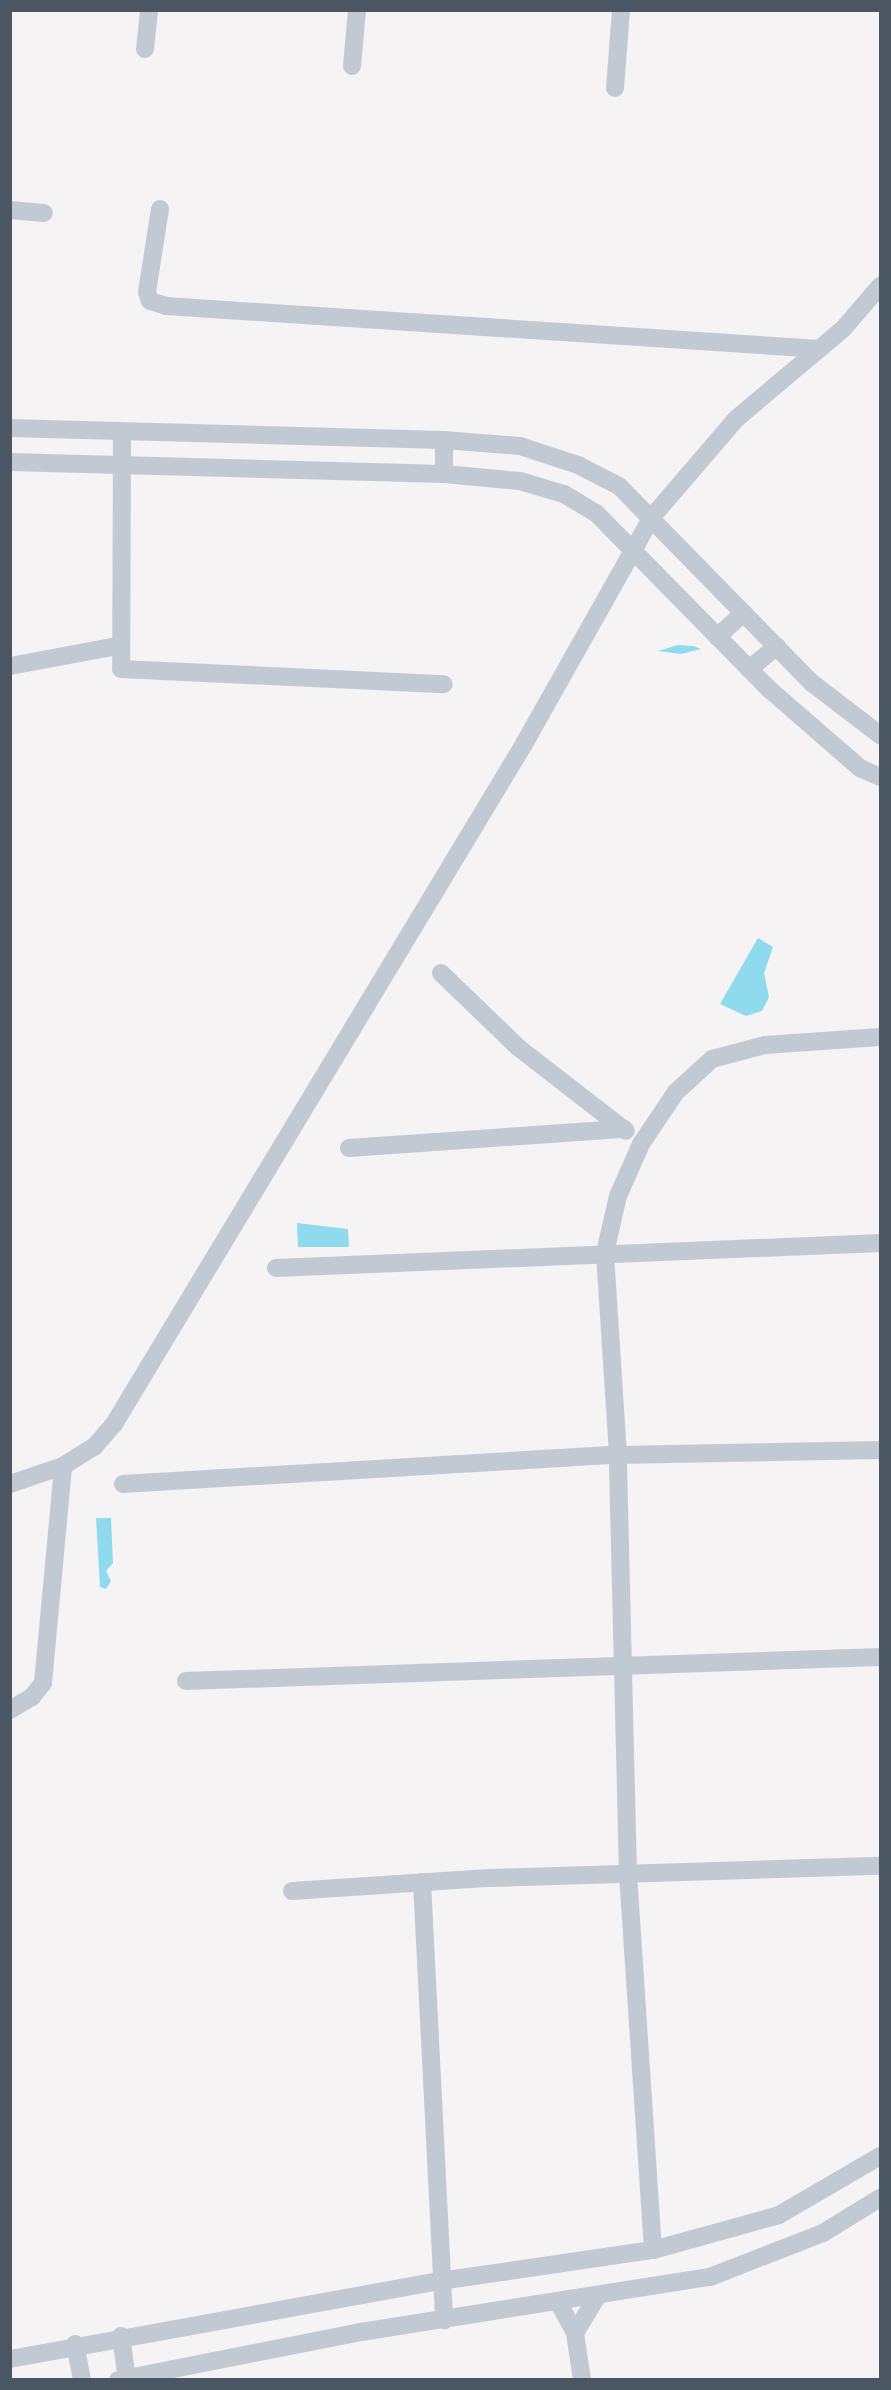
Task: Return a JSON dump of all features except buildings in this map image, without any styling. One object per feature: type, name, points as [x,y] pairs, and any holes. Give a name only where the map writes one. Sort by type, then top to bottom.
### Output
[{"type":"street","points":[[145,49],[149,10]]},
{"type":"street","points":[[352,66],[357,10]]},
{"type":"street","points":[[615,88],[621,10]]},
{"type":"street","points":[[160,209],[147,292],[150,301],[166,306],[820,349]]},
{"type":"street","points":[[10,210],[44,213]]},
{"type":"street","points":[[10,1484],[63,1466],[94,1447],[114,1424],[524,744],[652,517],[736,419],[820,349],[880,286]]},
{"type":"street","points":[[10,428],[444,440],[520,446],[578,465],[619,486],[652,517],[812,683],[880,735]]},
{"type":"street","points":[[122,432],[118,665],[127,673],[444,684]]},
{"type":"street","points":[[444,440],[444,474]]},
{"type":"street","points":[[10,462],[122,467],[444,474],[520,481],[564,494],[596,513],[749,669],[860,768],[880,777]]},
{"type":"street","points":[[717,637],[744,613]]},
{"type":"street","points":[[10,666],[118,646]]},
{"type":"street","points":[[749,669],[777,646]]},
{"type":"street","points":[[441,973],[519,1048],[641,1144]]},
{"type":"street","points":[[653,2250],[628,1874],[621,1665],[618,1455],[605,1253],[618,1196],[641,1144],[676,1092],[712,1059],[765,1045],[880,1037]]},
{"type":"street","points":[[349,1148],[624,1129]]},
{"type":"street","points":[[276,1268],[880,1243]]},
{"type":"street","points":[[123,1484],[618,1455],[880,1450]]},
{"type":"street","points":[[10,1710],[32,1697],[43,1683],[63,1466]]},
{"type":"street","points":[[186,1681],[880,1657]]},
{"type":"street","points":[[292,1891],[422,1882],[880,1866]]},
{"type":"street","points":[[422,1882],[440,2281],[444,2320]]},
{"type":"street","points":[[10,2359],[75,2344],[440,2281],[653,2250],[778,2215],[880,2156]]},
{"type":"street","points":[[120,2336],[124,2379],[444,2320],[710,2277],[823,2233],[880,2198]]},
{"type":"street","points":[[575,2333],[598,2295]]},
{"type":"street","points":[[558,2302],[575,2333],[582,2379]]},
{"type":"street","points":[[75,2344],[82,2379]]},
{"type":"water","points":[[678,645],[701,649],[681,654],[658,651]]},
{"type":"water","points":[[758,938],[773,947],[764,973],[769,997],[762,1011],[746,1016],[720,1004]]},
{"type":"water","points":[[297,1223],[348,1229],[349,1247],[298,1247]]},
{"type":"water","points":[[96,1518],[111,1518],[113,1563],[106,1571],[111,1581],[106,1589],[100,1587]]}]
